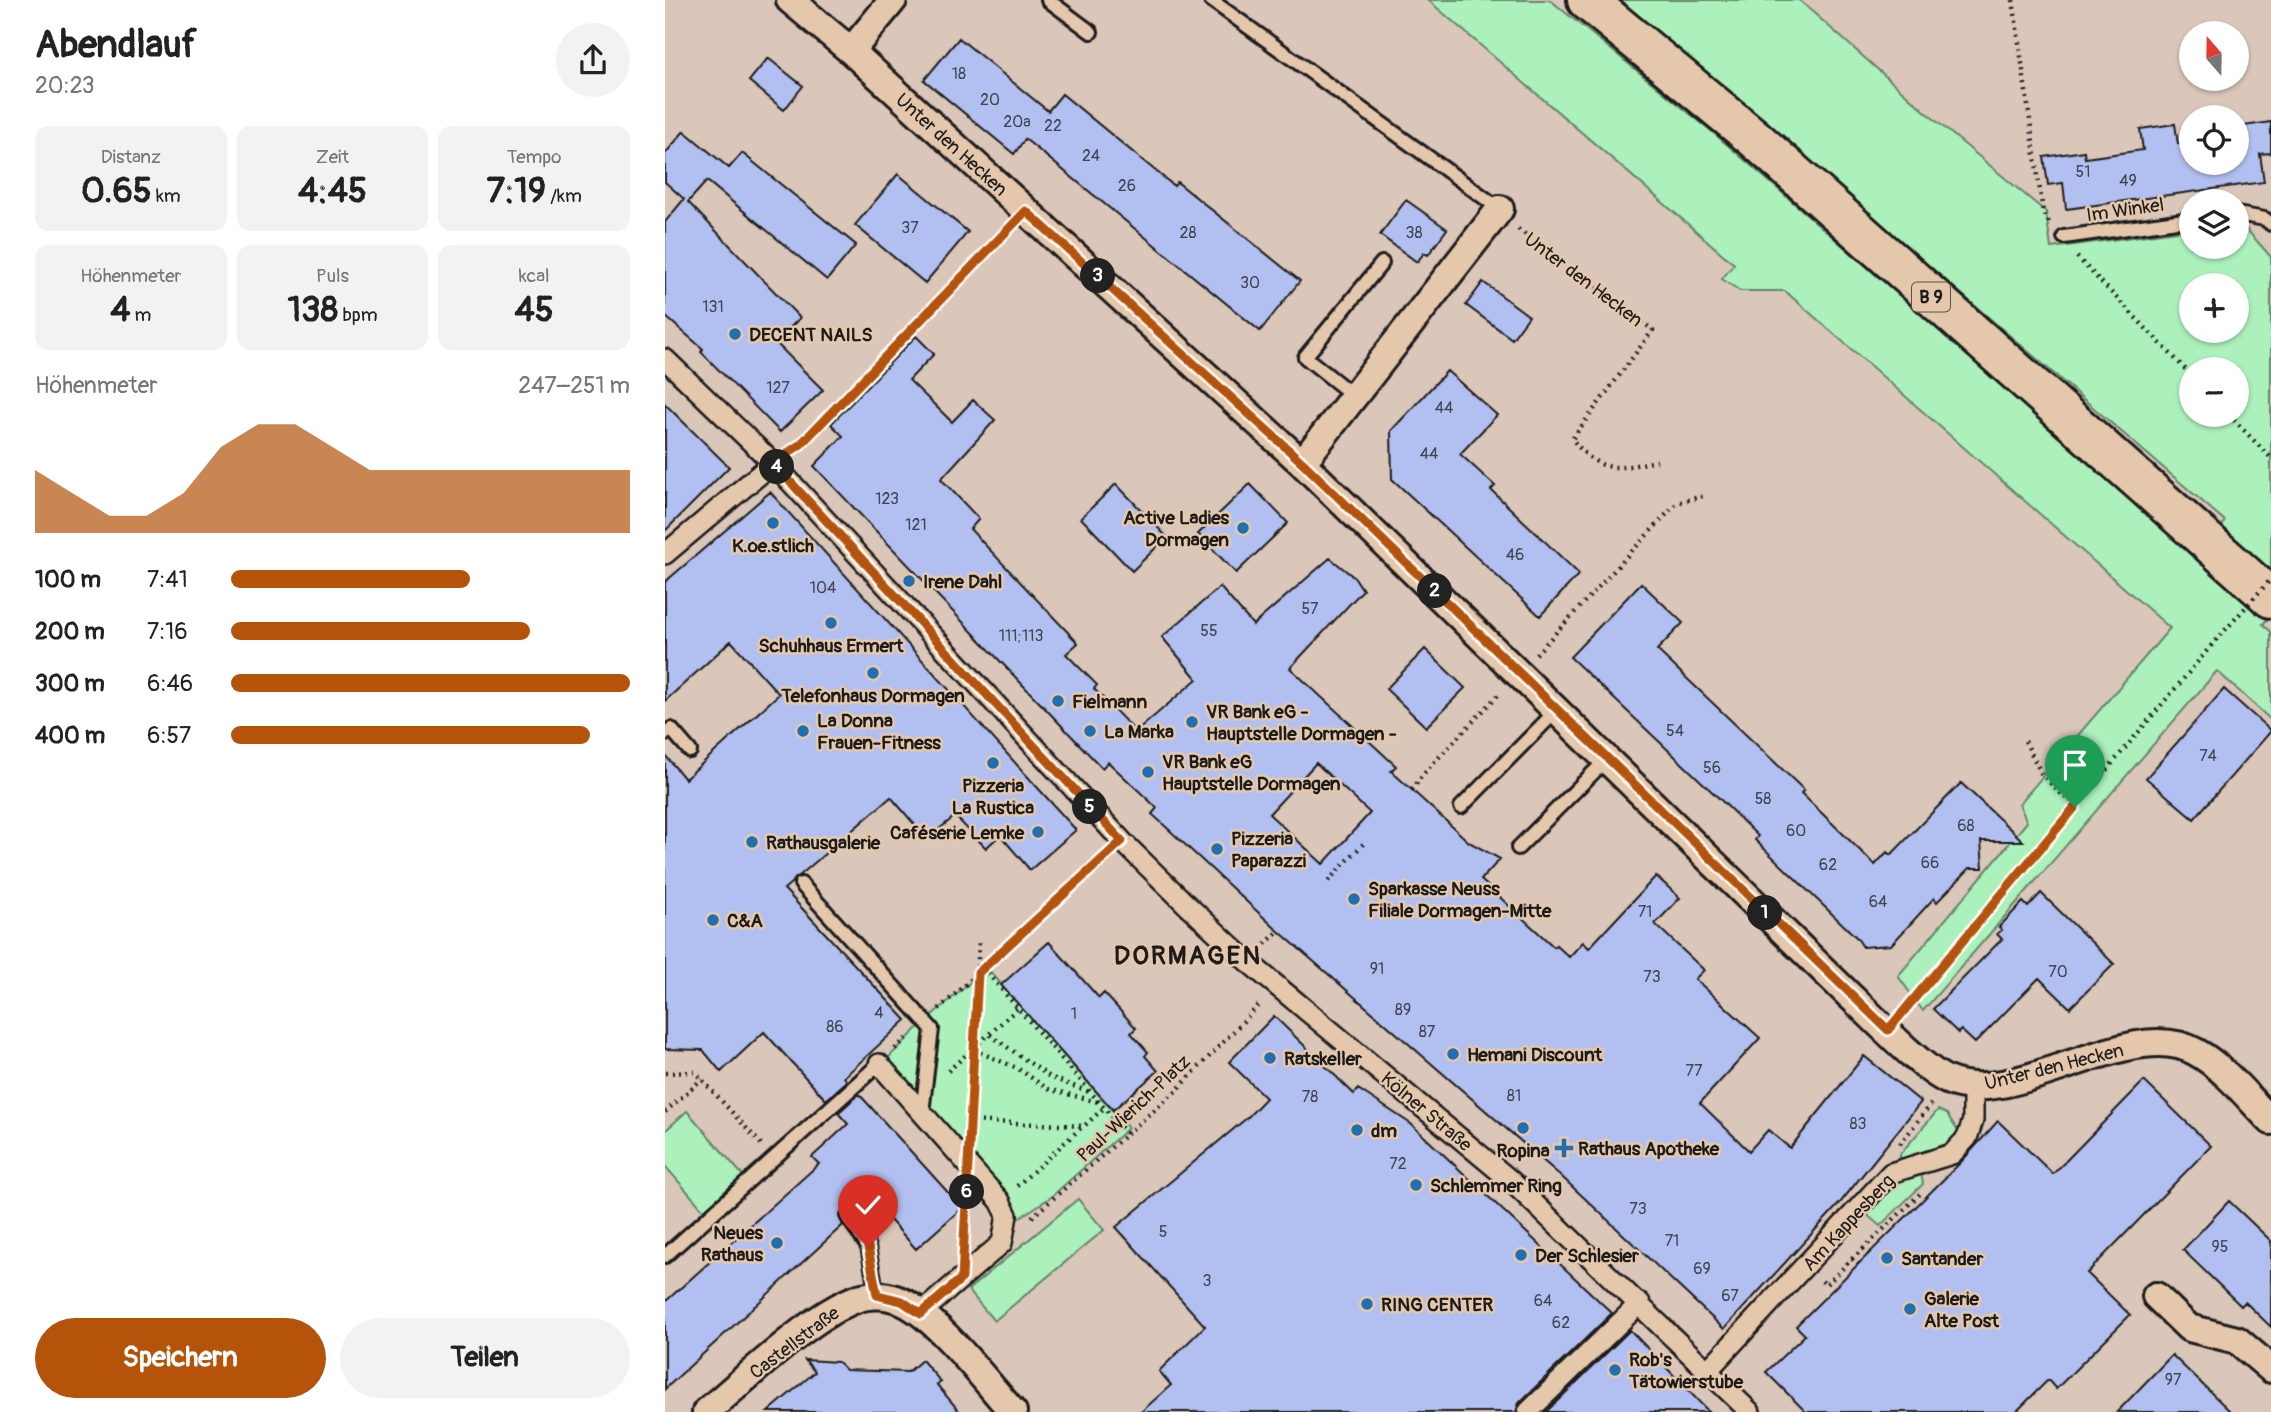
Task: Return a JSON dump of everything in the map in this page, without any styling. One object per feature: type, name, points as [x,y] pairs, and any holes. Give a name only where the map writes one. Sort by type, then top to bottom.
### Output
[{"type":"main road","name":"B 9","points":[[1587,0],[1754,138],[2271,598]]},
{"type":"street","name":"Unter den Hecken","points":[[790,0],[851,51],[1303,463],[1850,996],[1938,1075],[1973,1086],[2005,1082],[2132,1046],[2172,1043],[2194,1051],[2212,1062],[2271,1121]]},
{"type":"street","points":[[851,51],[893,0]]},
{"type":"street","points":[[1303,463],[1500,209]]},
{"type":"street","name":"Kölner Straße","points":[[665,359],[773,463],[1122,841],[1186,904],[1277,986],[1510,1180],[1750,1412]]},
{"type":"street","points":[[665,554],[773,463]]},
{"type":"street","points":[[879,1063],[1000,1201],[1007,1215],[1002,1242],[921,1314]]},
{"type":"street","name":"Am Kappesberg","points":[[1708,1370],[1891,1173],[1952,1154],[1967,1138],[1973,1120],[1973,1086]]},
{"type":"street","points":[[877,1295],[902,1301],[921,1314],[1013,1412]]},
{"type":"street","name":"Castellstraße","points":[[706,1412],[818,1320],[858,1298],[877,1295]]},
{"type":"street","points":[[2156,1296],[2189,1328],[2237,1340],[2271,1369]]},
{"type":"street","points":[[1528,1412],[1640,1303]]},
{"type":"lane","points":[[1048,0],[1091,32]]},
{"type":"lane","points":[[1211,0],[1500,209]]},
{"type":"lane","points":[[2249,216],[2265,219],[2271,224]]},
{"type":"lane","name":"Im Winkel","points":[[2059,233],[2179,220]]},
{"type":"lane","points":[[1354,396],[1305,357],[1382,263]]},
{"type":"lane","points":[[1461,807],[1557,709]]},
{"type":"lane","points":[[665,734],[671,729],[690,751]]},
{"type":"lane","points":[[1518,848],[1608,758]]},
{"type":"lane","points":[[801,884],[932,1029],[925,1116]]},
{"type":"lane","points":[[665,1256],[879,1063]]},
{"type":"lane","points":[[848,1217],[868,1247],[877,1295]]},
{"type":"path","points":[[2013,0],[2043,212],[2059,233]]},
{"type":"path","name":"Unter den Hecken","points":[[1500,209],[1519,231],[1653,330],[1572,439],[1589,460],[1613,470],[1657,461]]},
{"type":"path","points":[[773,463],[801,444],[1026,211]]},
{"type":"path","points":[[2073,252],[2179,362]]},
{"type":"path","points":[[2241,427],[2271,458]]},
{"type":"path","points":[[1412,790],[1425,772],[1677,503],[1703,496]]},
{"type":"path","points":[[1888,1030],[2211,646],[2271,579]]},
{"type":"path","points":[[2025,741],[2042,775],[2075,807]]},
{"type":"path","points":[[879,1063],[1122,841]]},
{"type":"path","points":[[1328,881],[1363,844]]},
{"type":"path","points":[[962,1278],[979,940]]},
{"type":"path","points":[[983,968],[1127,1134]]},
{"type":"path","name":"Paul-Wierich-Platz","points":[[1002,1242],[1176,1091],[1277,986]]},
{"type":"path","points":[[926,1082],[944,1074],[974,1050],[1018,1008]]},
{"type":"path","points":[[990,1035],[1049,1077],[1074,1089],[1090,1092]]},
{"type":"path","points":[[974,1050],[1017,1068],[1048,1089],[1099,1102]]},
{"type":"path","points":[[665,1073],[695,1072],[773,1158]]},
{"type":"path","points":[[665,1112],[702,1079]]},
{"type":"path","points":[[1896,1149],[1929,1107]]},
{"type":"path","points":[[1000,1201],[1104,1108]]},
{"type":"path","points":[[925,1116],[970,1121],[1084,1126]]},
{"type":"path","points":[[1853,1259],[1928,1185]]},
{"type":"path","points":[[1863,1249],[1868,1254]]},
{"type":"green space","points":[[1428,0],[1550,0],[1716,135],[2199,557],[2225,521],[1620,0],[1799,0],[1935,120],[2046,212],[2051,248],[2179,231],[2179,259],[2249,259],[2249,232],[2271,257],[2271,615],[2263,624],[2271,632],[2271,720],[2217,671],[1923,1011],[1898,976],[2027,822],[2019,804],[2170,628],[1785,291],[1740,291],[1722,279],[1734,264]]},
{"type":"green space","points":[[987,968],[1128,1128],[1051,1197],[1019,1218],[883,1063],[925,1021]]},
{"type":"green space","points":[[1938,1110],[1947,1114],[1959,1133],[1945,1149],[1900,1159],[1900,1154]]},
{"type":"green space","points":[[687,1111],[745,1178],[706,1213],[665,1166],[665,1131]]},
{"type":"green space","points":[[1921,1173],[1923,1184],[1880,1226],[1866,1214],[1894,1180]]},
{"type":"green space","points":[[1078,1199],[1104,1230],[994,1321],[968,1290]]},
{"type":"building","points":[[959,38],[1048,111],[1062,94],[1174,186],[1177,182],[1300,281],[1260,331],[1025,139],[1014,154],[924,80]]},
{"type":"building","points":[[768,58],[803,86],[784,110],[749,81]]},
{"type":"building","points":[[2271,122],[2271,153],[2260,154],[2264,182],[2213,189],[2179,189],[2179,194],[2066,209],[2063,183],[2048,185],[2044,157],[2084,151],[2085,158],[2143,150],[2140,129],[2175,124],[2179,144],[2179,175],[2249,175],[2249,125]]},
{"type":"building","points":[[684,131],[729,168],[742,153],[856,245],[827,280],[707,181],[688,202],[800,318],[775,342],[823,390],[780,432],[701,352],[703,349],[665,316],[665,222],[684,199],[665,182],[665,154]]},
{"type":"building","points":[[898,174],[968,232],[925,283],[855,225]]},
{"type":"building","points":[[1406,200],[1447,229],[1428,255],[1424,253],[1417,262],[1380,235]]},
{"type":"building","points":[[1483,282],[1529,316],[1512,339],[1466,305]]},
{"type":"building","points":[[916,336],[934,354],[909,380],[952,422],[973,400],[995,420],[941,479],[979,519],[970,529],[1078,643],[1066,654],[1097,685],[1094,689],[1136,732],[1197,679],[1162,637],[1220,587],[1253,625],[1330,558],[1355,578],[1363,590],[1290,668],[1396,766],[1391,771],[1469,842],[1500,859],[1481,880],[1554,947],[1556,945],[1569,957],[1583,942],[1589,948],[1656,876],[1680,898],[1655,924],[1704,970],[1695,979],[1760,1038],[1700,1103],[1749,1151],[1768,1130],[1790,1148],[1864,1056],[1921,1102],[1840,1203],[1724,1329],[1562,1177],[1274,927],[1152,814],[1157,808],[1108,762],[1102,768],[814,466],[843,436],[831,424]],"holes":[[[1316,763],[1370,813],[1323,864],[1269,814]]]},
{"type":"building","points":[[1447,371],[1497,415],[1460,454],[1495,486],[1491,490],[1579,574],[1540,616],[1392,479],[1391,431]]},
{"type":"building","points":[[665,404],[729,467],[665,531]]},
{"type":"building","points":[[1116,484],[1167,537],[1132,571],[1081,518]]},
{"type":"building","name":"Active Ladies Dormagen","points":[[1250,484],[1288,523],[1236,573],[1198,534]]},
{"type":"building","points":[[770,492],[1076,830],[1030,870],[1000,835],[986,848],[955,816],[927,839],[891,797],[784,889],[906,1020],[844,1077],[847,1081],[826,1100],[764,1032],[721,1072],[703,1050],[665,1049],[665,755],[685,779],[779,694],[731,641],[665,701],[665,582]]},
{"type":"building","points":[[1641,583],[1683,623],[1657,650],[1804,790],[1801,793],[1875,865],[1887,852],[1891,855],[1961,783],[2023,841],[1981,841],[1983,868],[1970,868],[1937,902],[1934,898],[1891,945],[1863,947],[1857,938],[1755,840],[1758,836],[1570,657]]},
{"type":"building","points":[[1425,649],[1465,688],[1426,727],[1386,689]]},
{"type":"building","points":[[2224,689],[2271,731],[2194,819],[2146,778]]},
{"type":"building","points":[[2041,893],[2114,964],[2070,1008],[2039,978],[1975,1043],[1961,1030],[1958,1033],[1933,1009],[2002,939],[1997,934],[2002,930],[1999,927],[2023,902],[2028,907]]},
{"type":"building","points":[[1049,942],[1099,998],[1104,993],[1136,1028],[1131,1033],[1148,1052],[1145,1056],[1158,1071],[1113,1110],[1001,985]]},
{"type":"building","points":[[1274,1016],[1354,1094],[1358,1089],[1411,1124],[1612,1313],[1519,1403],[1516,1412],[1141,1412],[1171,1385],[1159,1371],[1205,1326],[1116,1227],[1248,1117],[1266,1098],[1229,1062]]},
{"type":"building","points":[[2144,1081],[2211,1146],[2087,1273],[2130,1315],[2056,1389],[2048,1380],[2016,1412],[1806,1412],[1766,1372],[1805,1335],[1796,1326],[1961,1162],[1998,1121],[2053,1174]]},
{"type":"building","name":"Neues Rathaus","points":[[859,1094],[962,1208],[916,1249],[872,1200],[856,1213],[851,1209],[844,1209],[839,1217],[843,1225],[665,1389],[665,1302],[819,1164],[812,1157],[848,1124],[838,1113]]},
{"type":"building","points":[[2229,1201],[2271,1241],[2271,1327],[2245,1302],[2241,1306],[2183,1250]]},
{"type":"building","points":[[1630,1330],[1709,1412],[1546,1412]]},
{"type":"building","points":[[2172,1355],[2231,1412],[2117,1412]]},
{"type":"building","points":[[805,1360],[838,1362],[846,1370],[908,1372],[922,1360],[941,1382],[937,1385],[960,1412],[768,1412],[815,1372]]},
{"type":"place","name":"DECENT NAILS","points":[[735,334]]},
{"type":"place","name":"K.oe.stlich","points":[[773,523]]},
{"type":"place","name":"Active Ladies Dormagen","points":[[1243,528]]},
{"type":"place","name":"Irene Dahl","points":[[909,581]]},
{"type":"place","name":"Schuhhaus Ermert","points":[[831,623]]},
{"type":"place","name":"Telefonhaus Dormagen","points":[[873,673]]},
{"type":"place","name":"Fielmann","points":[[1058,701]]},
{"type":"place","name":"VR Bank eG - Hauptstelle Dormagen -","points":[[1192,722]]},
{"type":"place","name":"La Donna Frauen-Fitness","points":[[803,731]]},
{"type":"place","name":"La Marka","points":[[1090,731]]},
{"type":"place","name":"Pizzeria La Rustica","points":[[993,763]]},
{"type":"place","name":"VR Bank eG Hauptstelle Dormagen","points":[[1148,772]]},
{"type":"place","name":"Caféserie Lemke","points":[[1038,832]]},
{"type":"place","name":"Rathausgalerie","points":[[752,842]]},
{"type":"place","name":"Pizzeria Paparazzi","points":[[1217,849]]},
{"type":"place","name":"Sparkasse Neuss Filiale Dormagen-Mitte","points":[[1354,899]]},
{"type":"place","name":"C&A","points":[[713,920]]},
{"type":"place","name":"Hemani Discount","points":[[1453,1054]]},
{"type":"place","name":"Ratskeller","points":[[1270,1058]]},
{"type":"place","name":"Ropina","points":[[1523,1128]]},
{"type":"place","name":"dm","points":[[1357,1130]]},
{"type":"place","name":"Rathaus Apotheke","points":[[1564,1148]]},
{"type":"place","name":"Schlemmer Ring","points":[[1416,1185]]},
{"type":"place","name":"Neues Rathaus","points":[[777,1243]]},
{"type":"place","name":"Der Schlesier","points":[[1521,1255]]},
{"type":"place","name":"Santander","points":[[1887,1258]]},
{"type":"place","name":"RING CENTER","points":[[1367,1304]]},
{"type":"place","name":"Galerie Alte Post","points":[[1910,1309]]},
{"type":"place","name":"Rob's Tätowierstube","points":[[1615,1370]]},
{"type":"district","name":"DORMAGEN","points":[[1188,955]]},
{"type":"route","points":[[868,1247],[877,1295],[902,1301],[921,1314],[962,1278],[978,973],[1122,841],[773,463],[801,444],[1026,211],[1303,463],[1888,1030],[2075,807]]}]
